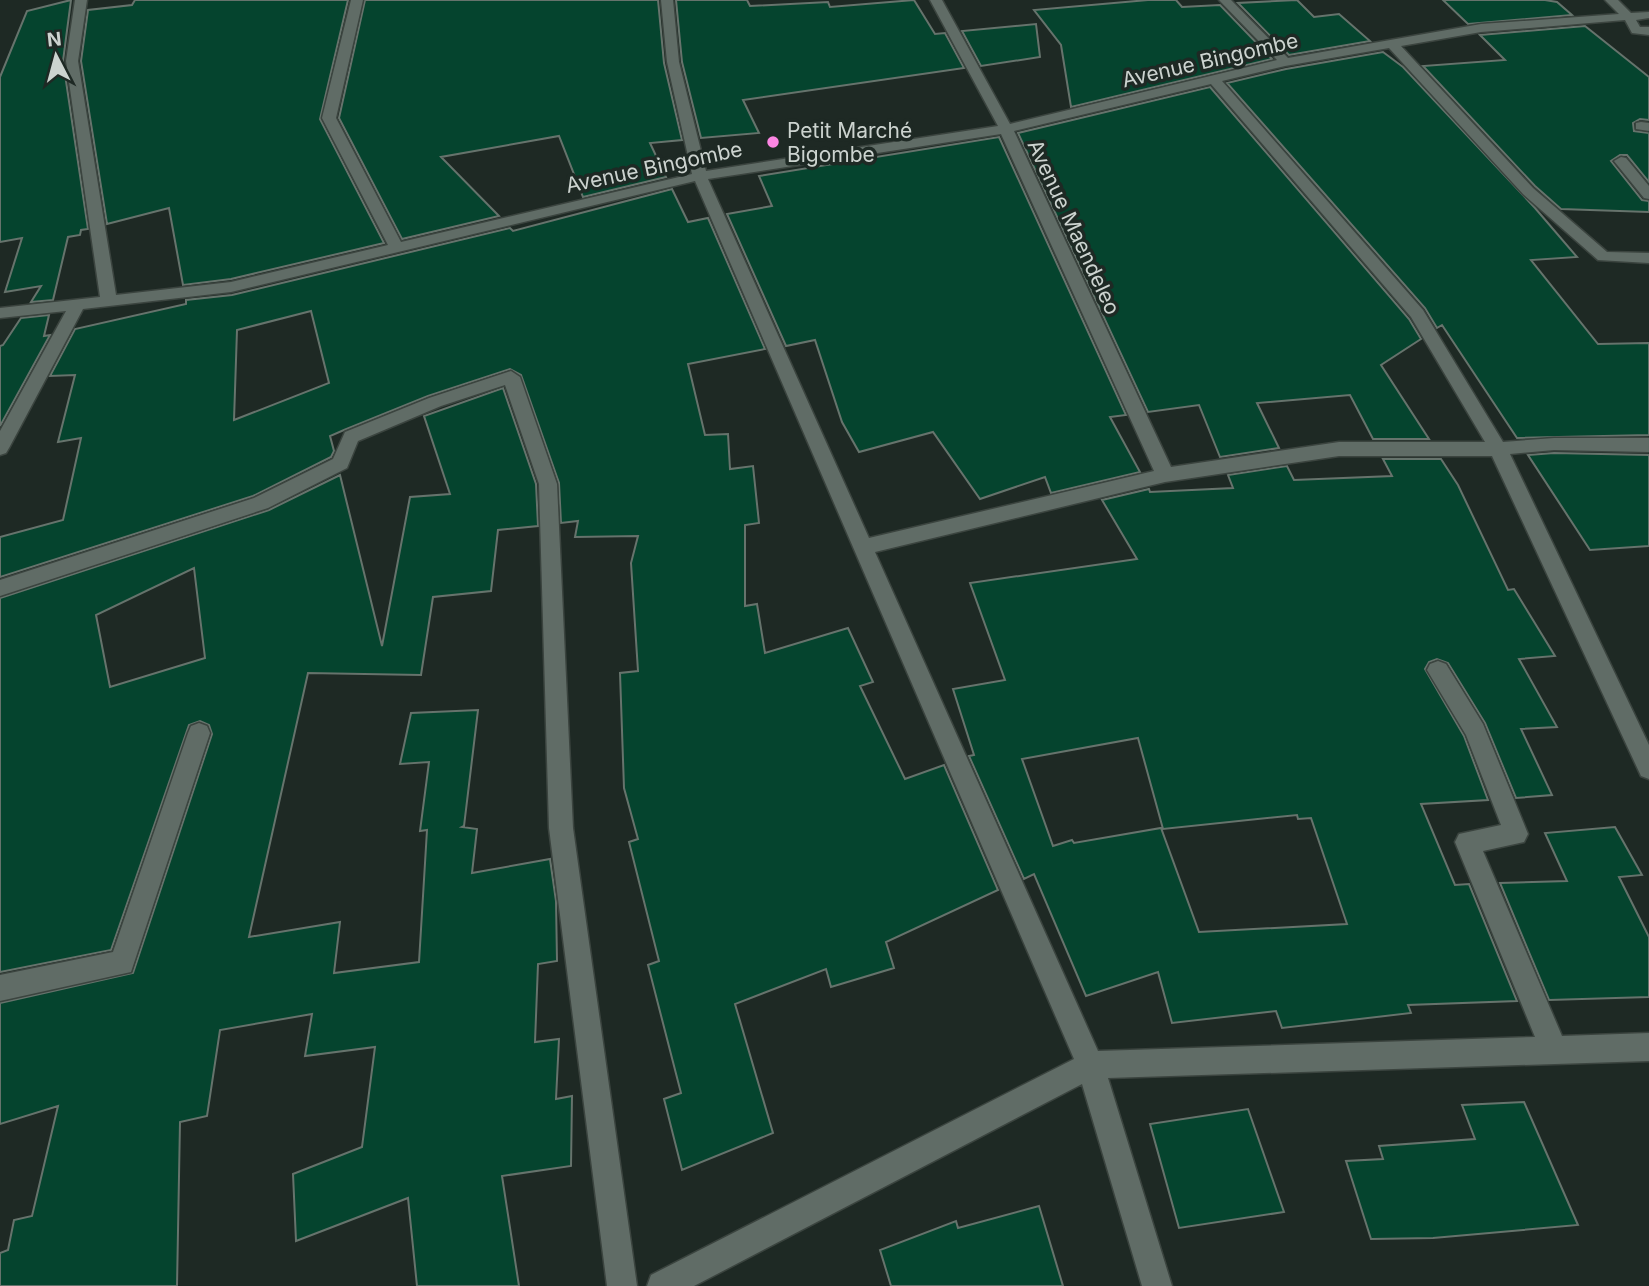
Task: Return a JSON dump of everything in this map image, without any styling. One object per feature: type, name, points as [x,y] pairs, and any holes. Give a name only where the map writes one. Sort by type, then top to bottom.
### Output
[{"type":"street","points":[[81,0],[72,61],[109,301]]},
{"type":"street","points":[[357,0],[329,118],[396,246]]},
{"type":"street","points":[[667,0],[673,62],[700,176],[1090,1065],[1157,1286]]},
{"type":"street","name":"Avenue Maendeleo","points":[[936,0],[1006,129],[1165,475]]},
{"type":"street","points":[[1225,0],[1285,62]]},
{"type":"street","points":[[1611,0],[1628,16],[1636,30],[1649,31]]},
{"type":"street","name":"Avenue Bingombe","points":[[0,313],[231,286],[700,176],[1006,129],[1215,81],[1285,62],[1480,28],[1649,15]]},
{"type":"street","points":[[1392,43],[1528,191],[1603,257],[1649,258]]},
{"type":"street","points":[[1215,81],[1417,314],[1498,449],[1649,769]]},
{"type":"street","points":[[1622,161],[1649,195]]},
{"type":"street","points":[[0,448],[78,303]]},
{"type":"street","points":[[0,588],[261,503],[341,463],[351,437],[435,402],[510,377],[548,484],[561,828],[622,1286]]},
{"type":"street","points":[[865,547],[1165,475],[1339,449],[1498,449],[1554,444],[1649,445]]},
{"type":"street","points":[[1438,670],[1475,731],[1516,834],[1467,842],[1554,1050]]},
{"type":"street","points":[[0,988],[122,963],[199,733]]},
{"type":"street","points":[[662,1286],[1090,1065],[1649,1047]]},
{"type":"building","points":[[71,0],[63,61],[88,229],[81,230],[80,235],[68,237],[53,300],[31,302],[41,286],[5,292],[22,238],[0,242],[0,77],[27,11]]},
{"type":"building","points":[[135,0],[348,0],[320,119],[384,243],[231,279],[183,285],[169,208],[107,224],[81,61],[88,10],[132,5]]},
{"type":"building","points":[[365,0],[658,0],[664,63],[682,140],[650,143],[666,177],[583,197],[559,136],[441,157],[499,216],[402,239],[339,118]]},
{"type":"building","points":[[676,0],[747,0],[750,6],[828,2],[830,7],[914,0],[935,34],[945,33],[964,68],[743,100],[759,133],[701,138],[682,62]]},
{"type":"building","points":[[1176,0],[1182,7],[1220,5],[1272,59],[1071,107],[1061,45],[1034,10]]},
{"type":"building","points":[[1297,0],[1314,17],[1339,14],[1370,41],[1289,55],[1238,3]]},
{"type":"building","points":[[1443,0],[1545,0],[1557,2],[1572,15],[1468,24]]},
{"type":"building","points":[[1036,24],[1040,57],[981,66],[962,31]]},
{"type":"building","points":[[1585,26],[1649,77],[1649,120],[1640,119],[1633,123],[1634,131],[1649,133],[1649,182],[1627,155],[1620,155],[1611,161],[1642,200],[1649,201],[1649,212],[1561,209],[1535,186],[1423,66],[1505,60],[1480,35]]},
{"type":"building","points":[[1383,52],[1403,67],[1535,208],[1577,257],[1531,260],[1598,344],[1649,343],[1649,435],[1517,438],[1442,325],[1437,328],[1425,308],[1227,83],[1286,69]]},
{"type":"building","points":[[1210,87],[1409,319],[1421,339],[1381,365],[1429,439],[1373,439],[1350,395],[1257,403],[1279,448],[1220,457],[1199,405],[1148,412],[1018,133]]},
{"type":"building","points":[[999,137],[1126,415],[1110,417],[1140,472],[1051,493],[1045,477],[980,499],[933,432],[859,452],[842,422],[815,340],[786,346],[727,214],[772,206],[759,176]]},
{"type":"building","points":[[672,189],[688,222],[708,218],[765,349],[688,364],[705,435],[728,434],[730,469],[753,466],[759,523],[745,525],[745,606],[757,604],[765,653],[848,628],[873,682],[860,686],[905,779],[944,765],[998,890],[886,942],[894,968],[831,987],[826,969],[735,1004],[773,1133],[682,1170],[664,1099],[681,1093],[648,965],[659,961],[629,842],[638,839],[624,788],[620,673],[638,671],[631,563],[638,536],[575,537],[578,521],[561,523],[559,483],[521,375],[510,369],[428,396],[330,436],[334,451],[331,457],[253,496],[0,577],[0,537],[63,520],[81,438],[58,442],[75,375],[50,376],[75,329],[186,304],[186,300],[232,295],[510,228],[513,231]],"holes":[[[311,311],[329,383],[234,420],[237,330]]]},
{"type":"building","points":[[49,315],[44,336],[50,335],[0,426],[0,346],[21,318]]},
{"type":"building","points":[[503,388],[536,484],[538,526],[498,530],[491,591],[433,597],[421,675],[308,673],[249,937],[340,922],[334,973],[419,962],[427,830],[420,831],[429,762],[400,764],[411,713],[478,710],[462,827],[477,829],[472,873],[550,859],[556,901],[557,961],[538,964],[535,1042],[559,1039],[556,1099],[572,1096],[571,1166],[502,1176],[519,1286],[417,1286],[408,1198],[296,1241],[293,1174],[362,1147],[375,1047],[305,1056],[312,1014],[220,1030],[207,1116],[180,1122],[177,1286],[0,1286],[0,1253],[8,1250],[14,1220],[32,1216],[58,1106],[0,1124],[0,1003],[133,973],[212,734],[209,725],[200,721],[189,725],[111,950],[0,972],[0,598],[269,510],[340,475],[382,646],[410,497],[450,494],[424,416]],"holes":[[[194,568],[205,658],[110,687],[96,615]]]},
{"type":"building","points":[[1528,455],[1649,455],[1649,546],[1590,550]]},
{"type":"building","points":[[1383,459],[1441,459],[1458,485],[1508,590],[1514,589],[1555,656],[1519,659],[1557,727],[1521,729],[1552,795],[1516,798],[1485,723],[1448,663],[1437,659],[1429,662],[1425,669],[1464,736],[1488,800],[1421,804],[1455,885],[1469,884],[1517,1001],[1408,1005],[1411,1013],[1282,1028],[1276,1011],[1172,1023],[1158,972],[1086,996],[1034,874],[1024,879],[969,756],[974,755],[953,689],[1005,680],[970,583],[1137,559],[1102,500],[1149,489],[1150,492],[1233,488],[1228,475],[1287,466],[1294,480],[1392,476]],"holes":[[[1138,738],[1163,829],[1297,815],[1298,819],[1311,818],[1347,924],[1199,932],[1161,828],[1074,843],[1072,840],[1053,846],[1022,759]]]},
{"type":"building","points":[[1615,827],[1642,875],[1619,877],[1649,937],[1649,997],[1549,1000],[1500,883],[1567,881],[1545,833]]},
{"type":"building","points":[[1524,1102],[1578,1225],[1433,1238],[1371,1239],[1346,1161],[1383,1159],[1379,1146],[1475,1139],[1462,1105]]},
{"type":"building","points":[[1248,1109],[1284,1212],[1179,1228],[1150,1124]]},
{"type":"building","points":[[1039,1206],[1063,1286],[891,1286],[880,1250],[956,1221],[958,1228]]},
{"type":"place","name":"Petit Marché Bigombe","points":[[773,142]]}]
